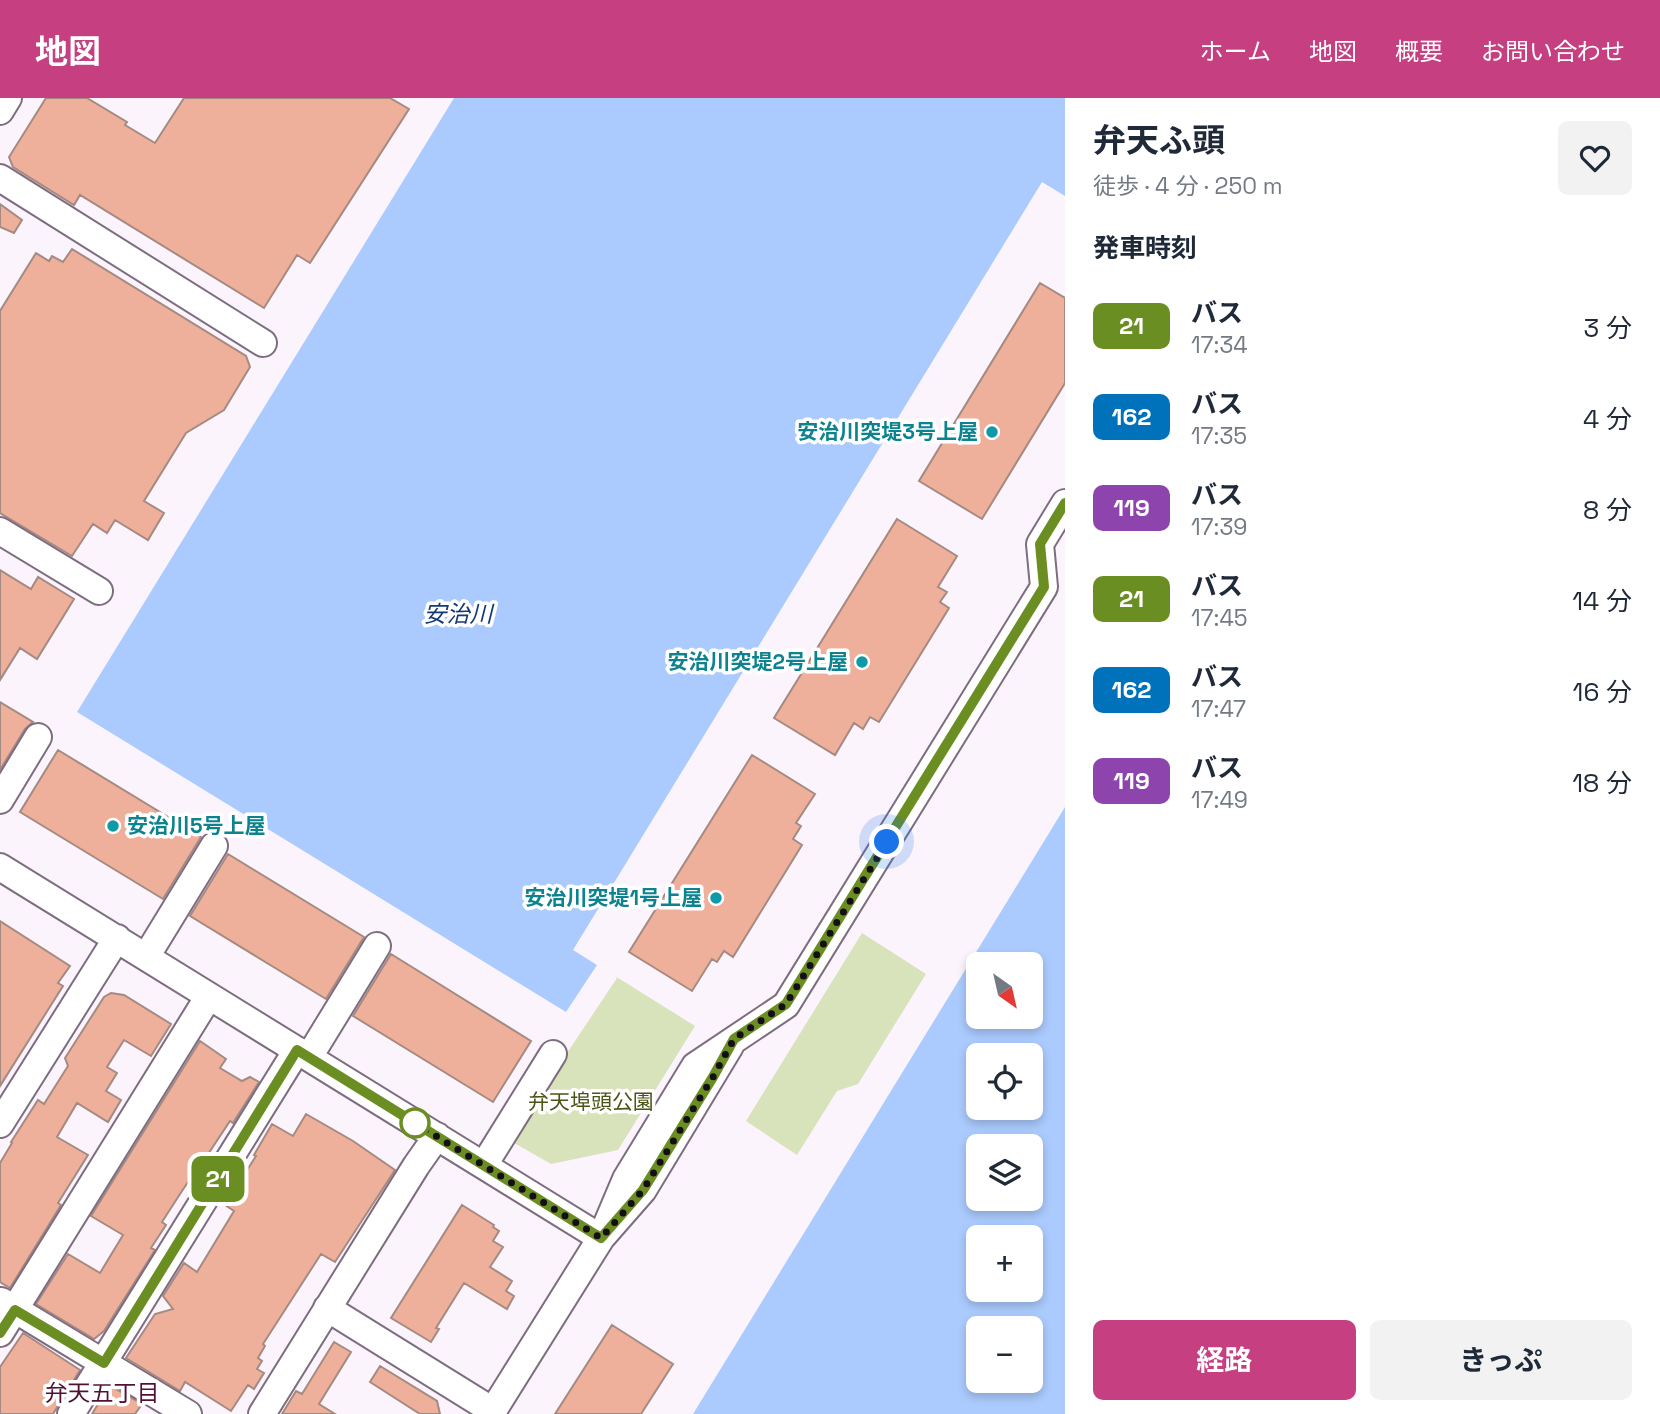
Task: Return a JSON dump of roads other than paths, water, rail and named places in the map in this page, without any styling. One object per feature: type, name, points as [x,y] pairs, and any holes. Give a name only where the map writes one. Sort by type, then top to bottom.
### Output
[{"type":"street","points":[[0,111],[8,98]]},
{"type":"street","points":[[0,178],[263,343]]},
{"type":"street","points":[[327,1308],[492,1412],[601,1238],[643,1190],[734,1039],[786,1004],[794,993],[1044,587],[1040,544],[1065,503]]},
{"type":"street","points":[[0,531],[99,591]]},
{"type":"street","points":[[0,800],[38,737]]},
{"type":"street","points":[[146,957],[214,846]]},
{"type":"street","points":[[2,872],[117,939],[601,1238]]},
{"type":"street","points":[[0,1124],[117,939]]},
{"type":"street","points":[[71,1414],[303,1054],[377,946]]},
{"type":"street","points":[[0,1333],[7,1305],[209,996]]},
{"type":"street","points":[[484,1165],[553,1054]]},
{"type":"street","points":[[262,1414],[437,1136]]},
{"type":"street","points":[[7,1305],[188,1414]]},
{"type":"water","name":"安治川","points":[[454,98],[1065,98],[1065,196],[1042,182],[573,950],[597,965],[566,1012],[77,712]]},
{"type":"water","points":[[1065,807],[1065,1414],[693,1414],[966,969],[966,1029],[1043,1029],[1043,952],[976,952]]},
{"type":"place","name":"安治川突堤3号上屋","points":[[992,432]]},
{"type":"place","name":"安治川突堤2号上屋","points":[[862,662]]},
{"type":"place","name":"安治川5号上屋","points":[[113,826]]},
{"type":"place","name":"安治川突堤1号上屋","points":[[716,898]]},
{"type":"district","name":"弁天五丁目","points":[[102,1393]]},
{"type":"park label","name":"弁天埠頭公園","points":[[591,1102]]}]
